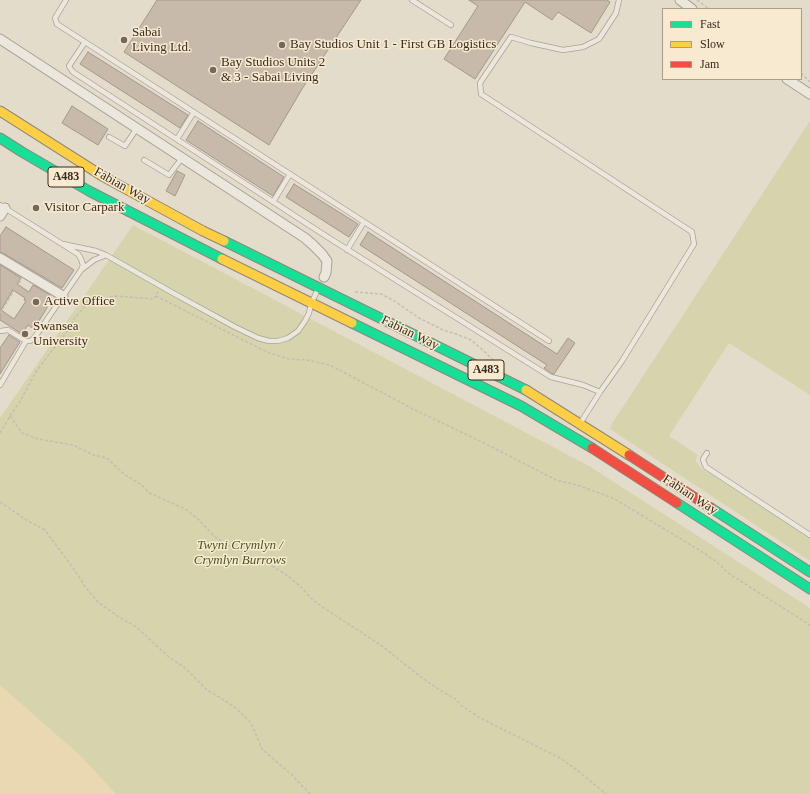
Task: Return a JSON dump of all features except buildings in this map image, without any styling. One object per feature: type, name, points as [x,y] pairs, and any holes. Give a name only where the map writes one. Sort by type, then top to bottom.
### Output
[{"type":"highway","name":"Fabian Way","points":[[0,111],[104,177],[203,230],[528,391],[810,572]]},
{"type":"highway","name":"Fabian Way","points":[[0,138],[69,179],[133,214],[246,272],[521,406],[610,459],[810,589]]},
{"type":"street","points":[[680,0],[691,8]]},
{"type":"street","points":[[0,39],[305,238],[322,254],[326,261],[326,273],[324,277]]},
{"type":"street","points":[[788,80],[810,94]]},
{"type":"street","points":[[0,258],[63,296]]},
{"type":"lane","points":[[66,0],[54,18],[57,24],[549,341]]},
{"type":"lane","points":[[412,0],[451,25]]},
{"type":"lane","points":[[580,424],[622,361],[694,244],[692,232],[481,94],[480,83],[511,37],[563,50],[583,47],[599,40],[616,13],[619,0]]},
{"type":"lane","points":[[85,42],[69,66],[70,68],[347,250],[551,377],[583,385],[600,392]]},
{"type":"lane","points":[[177,139],[194,112]]},
{"type":"lane","points":[[109,137],[125,146],[137,128]]},
{"type":"lane","points":[[144,160],[169,175],[182,158]]},
{"type":"lane","points":[[273,202],[290,174]]},
{"type":"lane","points":[[0,331],[8,330],[26,341],[30,341],[37,334],[83,265],[82,259],[78,254],[2,210]]},
{"type":"lane","points":[[347,250],[364,222]]},
{"type":"lane","points":[[58,243],[96,250],[235,327],[268,341],[278,341],[288,338],[298,331],[309,313],[318,287],[324,277]]},
{"type":"lane","points":[[81,270],[94,260],[106,255]]},
{"type":"lane","points":[[0,385],[26,341]]},
{"type":"lane","points":[[707,453],[703,459],[706,467],[810,535]]},
{"type":"path","points":[[697,0],[708,8]]},
{"type":"path","points":[[802,73],[810,82]]},
{"type":"path","points":[[0,314],[25,274]]},
{"type":"path","points":[[0,432],[19,403],[36,372],[62,340],[75,318],[87,304],[117,296],[154,299],[161,286]]},
{"type":"path","points":[[156,296],[266,352],[289,359],[307,360],[330,365],[556,480],[577,485],[613,498],[704,553],[717,562],[728,573],[810,625]]},
{"type":"path","points":[[10,416],[22,433],[38,440],[73,445],[95,456],[108,459],[124,474],[142,485],[149,493],[187,510],[214,536],[225,544],[242,551],[260,562],[274,567],[288,576],[321,606],[382,646],[421,677],[454,698],[462,706],[480,718],[560,758],[606,794]]},
{"type":"path","points":[[0,502],[28,521],[45,530],[87,590],[98,602],[135,626],[170,658],[184,667],[207,690],[237,709],[251,723],[262,749],[292,775],[310,794]]},
{"type":"green space","points":[[810,121],[810,395],[729,343],[669,436],[698,455],[696,462],[701,468],[810,538],[810,561],[610,429],[613,422]]},
{"type":"green space","name":"Twyni Crymlyn / Crymlyn Burrows","points":[[133,225],[589,466],[810,608],[810,794],[95,794],[0,699],[0,418]]},
{"type":"sand","points":[[0,685],[81,756],[116,794],[0,794]]},
{"type":"traffic: fast","points":[[0,138],[89,191],[222,259]]},
{"type":"traffic: fast","points":[[224,241],[526,390]]},
{"type":"traffic: fast","points":[[352,323],[521,406],[592,448]]},
{"type":"traffic: fast","points":[[677,503],[810,589]]},
{"type":"traffic: fast","points":[[711,508],[810,572]]},
{"type":"traffic: slow","points":[[0,111],[104,177],[224,241]]},
{"type":"traffic: slow","points":[[222,259],[352,323]]},
{"type":"traffic: slow","points":[[526,390],[629,455]]},
{"type":"traffic: jam","points":[[592,448],[677,503]]},
{"type":"traffic: jam","points":[[629,455],[711,508]]},
{"type":"place","name":"Sabai Living Ltd.","points":[[124,40]]},
{"type":"place","name":"Bay Studios Unit 1 - First GB Logistics","points":[[282,45]]},
{"type":"place","name":"Bay Studios Units 2 & 3 - Sabai Living","points":[[213,70]]},
{"type":"place","name":"Visitor Carpark","points":[[36,208]]},
{"type":"place","name":"Active Office","points":[[36,302]]},
{"type":"place","name":"Swansea University","points":[[25,334]]}]
